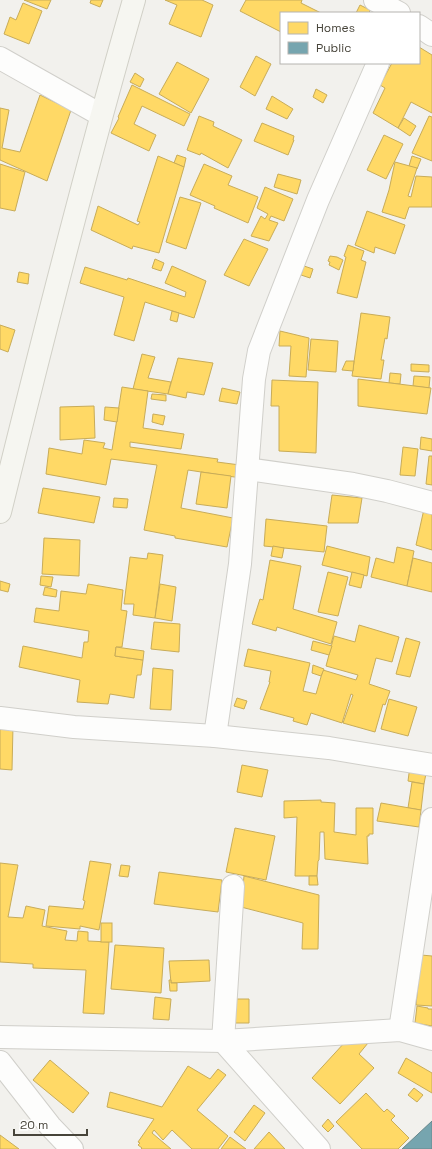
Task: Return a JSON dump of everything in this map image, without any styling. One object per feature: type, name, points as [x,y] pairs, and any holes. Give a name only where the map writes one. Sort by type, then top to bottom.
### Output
[{"type":"main road","points":[[0,512],[37,361],[101,115],[134,0]]},
{"type":"street","points":[[375,0],[397,12]]},
{"type":"street","points":[[400,12],[406,0]]},
{"type":"street","points":[[420,27],[432,35]]},
{"type":"street","points":[[0,58],[101,115]]},
{"type":"street","points":[[215,736],[240,564],[254,379],[259,351],[318,200],[378,64]]},
{"type":"street","points":[[247,469],[353,484],[432,503]]},
{"type":"street","points":[[0,718],[74,727],[215,736],[329,748],[432,765]]},
{"type":"street","points":[[400,1030],[432,819]]},
{"type":"street","points":[[233,886],[223,1041],[318,1149]]},
{"type":"street","points":[[0,1037],[223,1041],[400,1030],[432,1039]]},
{"type":"street","points":[[0,1062],[50,1126],[72,1149]]},
{"type":"building: Homes","points":[[24,0],[51,0],[47,9]]},
{"type":"building: Homes","points":[[91,0],[103,0],[100,7],[90,3]]},
{"type":"building: Homes","points":[[165,0],[202,0],[213,5],[201,37],[169,24],[177,5]]},
{"type":"building: Homes","points":[[246,0],[302,0],[301,3],[319,12],[280,12],[280,31],[240,11]]},
{"type":"building: Homes","points":[[23,3],[42,11],[29,44],[4,34],[10,17],[16,20]]},
{"type":"building: Homes","points":[[360,5],[370,10],[369,12],[356,12]]},
{"type":"building: Homes","points":[[420,48],[432,55],[432,113],[411,102],[398,128],[373,113],[385,88],[380,85],[391,64],[420,64]]},
{"type":"building: Homes","points":[[256,56],[271,64],[255,96],[240,87]]},
{"type":"building: Homes","points":[[177,62],[209,79],[191,113],[159,94]]},
{"type":"building: Homes","points":[[135,73],[144,79],[140,87],[130,82]]},
{"type":"building: Homes","points":[[132,85],[190,114],[184,126],[142,106],[134,124],[156,135],[149,151],[111,133],[119,118],[118,117]]},
{"type":"building: Homes","points":[[316,89],[327,95],[323,103],[313,97]]},
{"type":"building: Homes","points":[[40,95],[71,110],[47,181],[0,160],[0,108],[9,110],[2,148],[20,152]]},
{"type":"building: Homes","points":[[272,96],[293,109],[287,119],[266,109]]},
{"type":"building: Homes","points":[[199,116],[214,122],[213,126],[242,140],[228,168],[201,153],[200,155],[187,150]]},
{"type":"building: Homes","points":[[429,116],[432,117],[432,161],[412,153]]},
{"type":"building: Homes","points":[[404,118],[416,126],[410,136],[398,128]]},
{"type":"building: Homes","points":[[262,123],[294,136],[294,140],[288,155],[254,141]]},
{"type":"building: Homes","points":[[384,135],[403,144],[386,179],[367,170]]},
{"type":"building: Homes","points":[[177,155],[186,158],[184,167],[174,163]]},
{"type":"building: Homes","points":[[158,156],[184,167],[159,253],[133,246],[132,249],[91,230],[98,206],[138,225],[140,222],[137,221]]},
{"type":"building: Homes","points":[[412,156],[421,159],[417,169],[409,166]]},
{"type":"building: Homes","points":[[395,162],[417,168],[408,196],[411,197],[416,176],[432,177],[432,207],[409,207],[405,219],[382,212],[389,190]]},
{"type":"building: Homes","points":[[0,164],[25,172],[15,211],[0,208]]},
{"type":"building: Homes","points":[[204,164],[232,176],[228,185],[258,197],[248,223],[214,208],[215,206],[190,195]]},
{"type":"building: Homes","points":[[278,174],[301,180],[297,194],[274,187]]},
{"type":"building: Homes","points":[[265,187],[293,199],[284,221],[271,216],[269,220],[278,223],[269,241],[251,236],[261,216],[265,219],[268,214],[257,208]]},
{"type":"building: Homes","points":[[180,197],[201,203],[186,249],[166,242]]},
{"type":"building: Homes","points":[[367,211],[405,225],[395,254],[375,247],[374,253],[355,245]]},
{"type":"building: Homes","points":[[244,239],[268,249],[249,286],[224,275]]},
{"type":"building: Homes","points":[[348,245],[364,251],[361,260],[366,262],[357,298],[337,293],[346,257],[344,256]]},
{"type":"building: Homes","points":[[330,256],[343,260],[339,270],[329,265],[330,262],[328,261]]},
{"type":"building: Homes","points":[[155,259],[164,263],[161,271],[152,268]]},
{"type":"building: Homes","points":[[172,266],[206,281],[194,318],[145,302],[134,341],[114,335],[124,297],[80,283],[85,267],[127,280],[128,278],[185,297],[186,292],[165,283]]},
{"type":"building: Homes","points":[[304,266],[313,269],[310,278],[301,275]]},
{"type":"building: Homes","points":[[19,272],[29,274],[28,284],[17,282]]},
{"type":"building: Homes","points":[[172,311],[179,313],[177,322],[170,320]]},
{"type":"building: Homes","points":[[361,313],[390,317],[387,339],[385,338],[381,360],[384,360],[381,379],[352,376]]},
{"type":"building: Homes","points":[[0,325],[15,330],[8,352],[0,349]]},
{"type":"building: Homes","points":[[280,331],[309,338],[306,377],[289,376],[291,346],[279,346]]},
{"type":"building: Homes","points":[[311,339],[338,341],[336,372],[308,370]]},
{"type":"building: Homes","points":[[142,354],[155,357],[148,378],[171,382],[168,394],[133,389]]},
{"type":"building: Homes","points":[[178,358],[213,363],[204,395],[187,392],[186,398],[168,394]]},
{"type":"building: Homes","points":[[346,361],[354,361],[353,371],[342,370]]},
{"type":"building: Homes","points":[[411,364],[429,365],[429,372],[411,371]]},
{"type":"building: Homes","points":[[390,373],[401,374],[400,384],[389,383]]},
{"type":"building: Homes","points":[[414,376],[430,377],[429,388],[413,386]]},
{"type":"building: Homes","points":[[358,379],[431,388],[427,414],[358,406]]},
{"type":"building: Homes","points":[[272,380],[318,382],[316,453],[279,451],[279,406],[271,406]]},
{"type":"building: Homes","points":[[122,387],[148,391],[143,428],[184,434],[181,449],[130,442],[130,447],[218,459],[217,462],[240,465],[241,478],[188,470],[181,508],[233,518],[227,547],[175,538],[175,536],[144,530],[157,465],[111,459],[106,485],[46,474],[49,448],[82,454],[84,440],[105,443],[103,448],[112,450]]},
{"type":"building: Homes","points":[[222,388],[240,392],[237,404],[219,401]]},
{"type":"building: Homes","points":[[152,394],[166,395],[166,401],[151,399]]},
{"type":"building: Homes","points":[[94,406],[95,438],[60,440],[60,407]]},
{"type":"building: Homes","points":[[105,407],[119,408],[117,422],[104,420]]},
{"type":"building: Homes","points":[[153,414],[165,416],[163,425],[152,422]]},
{"type":"building: Homes","points":[[421,437],[432,439],[432,451],[420,449]]},
{"type":"building: Homes","points":[[403,447],[418,449],[415,476],[400,475]]},
{"type":"building: Homes","points":[[429,456],[432,456],[432,485],[426,484]]},
{"type":"building: Homes","points":[[201,472],[231,476],[227,508],[196,504]]},
{"type":"building: Homes","points":[[43,488],[100,497],[94,523],[38,513]]},
{"type":"building: Homes","points":[[332,495],[362,498],[358,523],[328,523]]},
{"type":"building: Homes","points":[[114,498],[128,499],[127,508],[113,507]]},
{"type":"building: Homes","points":[[424,509],[432,511],[432,550],[416,545]]},
{"type":"building: Homes","points":[[266,519],[327,526],[324,552],[264,546]]},
{"type":"building: Homes","points":[[44,538],[80,540],[79,576],[42,574]]},
{"type":"building: Homes","points":[[273,546],[284,548],[282,558],[271,556]]},
{"type":"building: Homes","points":[[327,546],[370,557],[367,576],[322,565]]},
{"type":"building: Homes","points":[[397,547],[414,551],[407,586],[371,577],[376,558],[394,563]]},
{"type":"building: Homes","points":[[148,553],[163,555],[155,618],[133,615],[134,604],[124,604],[130,557],[147,559]]},
{"type":"building: Homes","points":[[413,558],[432,563],[432,592],[407,586]]},
{"type":"building: Homes","points":[[270,560],[301,566],[293,609],[337,622],[331,644],[277,627],[276,631],[252,624],[260,599],[263,600]]},
{"type":"building: Homes","points":[[328,572],[348,577],[338,616],[318,612]]},
{"type":"building: Homes","points":[[352,572],[364,575],[361,588],[349,585]]},
{"type":"building: Homes","points":[[41,576],[53,577],[51,587],[40,585]]},
{"type":"building: Homes","points":[[0,581],[10,584],[8,592],[0,590]]},
{"type":"building: Homes","points":[[88,584],[123,590],[121,610],[127,611],[122,647],[116,647],[115,656],[143,660],[141,675],[137,675],[134,698],[110,694],[108,704],[77,702],[80,680],[19,667],[23,646],[82,658],[84,642],[88,642],[89,631],[34,622],[36,608],[59,611],[61,591],[86,594]]},
{"type":"building: Homes","points":[[160,584],[176,587],[172,621],[155,618]]},
{"type":"building: Homes","points":[[45,587],[57,590],[56,597],[43,595]]},
{"type":"building: Homes","points":[[154,622],[180,624],[179,652],[151,649]]},
{"type":"building: Homes","points":[[359,625],[399,637],[392,662],[376,658],[369,684],[390,691],[385,705],[383,704],[375,732],[343,723],[353,695],[351,694],[342,723],[311,713],[307,725],[293,721],[294,718],[260,709],[270,682],[271,671],[244,666],[248,649],[310,663],[303,691],[316,694],[323,670],[356,680],[358,675],[326,666],[334,636],[355,642]]},
{"type":"building: Homes","points":[[406,638],[420,642],[410,677],[396,674]]},
{"type":"building: Homes","points":[[313,641],[332,646],[329,655],[311,650]]},
{"type":"building: Homes","points":[[116,647],[144,651],[143,660],[115,656]]},
{"type":"building: Homes","points":[[313,665],[324,669],[321,676],[312,673]]},
{"type":"building: Homes","points":[[153,668],[173,670],[171,710],[150,709]]},
{"type":"building: Homes","points":[[237,698],[247,701],[244,709],[234,706]]},
{"type":"building: Homes","points":[[389,699],[417,707],[408,736],[381,729]]},
{"type":"building: Homes","points":[[0,726],[13,726],[12,770],[0,769]]},
{"type":"building: Homes","points":[[242,765],[268,770],[262,797],[237,792]]},
{"type":"building: Homes","points":[[410,766],[427,768],[424,784],[408,781]]},
{"type":"building: Homes","points":[[412,782],[424,784],[421,810],[408,808]]},
{"type":"building: Homes","points":[[321,800],[321,802],[335,803],[334,832],[356,835],[356,808],[373,808],[373,834],[369,834],[369,836],[367,836],[368,864],[325,859],[324,832],[320,832],[317,876],[295,876],[297,817],[284,818],[284,801]]},
{"type":"building: Homes","points":[[381,803],[421,810],[419,827],[377,821]]},
{"type":"building: Homes","points":[[235,828],[275,836],[266,880],[226,872]]},
{"type":"building: Homes","points":[[90,861],[111,864],[99,930],[80,926],[80,929],[46,926],[49,906],[83,909],[85,901],[83,900]]},
{"type":"building: Homes","points":[[0,863],[18,865],[8,917],[23,918],[26,906],[45,910],[42,926],[67,931],[65,940],[77,941],[78,931],[88,932],[88,941],[109,942],[104,1014],[83,1013],[86,970],[33,968],[33,964],[0,962]]},
{"type":"building: Homes","points":[[121,865],[130,866],[128,877],[119,876]]},
{"type":"building: Homes","points":[[159,872],[222,880],[218,912],[154,904]]},
{"type":"building: Homes","points":[[244,876],[319,895],[318,949],[302,949],[303,923],[241,907]]},
{"type":"building: Homes","points":[[309,876],[317,876],[318,885],[309,885]]},
{"type":"building: Homes","points":[[101,923],[112,923],[112,942],[101,942]]},
{"type":"building: Homes","points":[[115,945],[164,948],[161,993],[111,989]]},
{"type":"building: Homes","points":[[421,955],[432,956],[432,1006],[416,1005]]},
{"type":"building: Homes","points":[[209,960],[210,981],[171,983],[169,961]]},
{"type":"building: Homes","points":[[169,980],[171,980],[171,983],[177,983],[177,991],[170,991]]},
{"type":"building: Homes","points":[[155,997],[171,999],[169,1020],[153,1019]]},
{"type":"building: Homes","points":[[234,999],[249,999],[249,1023],[233,1023]]},
{"type":"building: Homes","points":[[417,1006],[432,1009],[432,1026],[415,1023]]},
{"type":"building: Homes","points":[[346,1041],[348,1043],[368,1043],[359,1054],[374,1068],[340,1104],[312,1078]]},
{"type":"building: Homes","points":[[406,1058],[432,1073],[432,1093],[398,1073]]},
{"type":"building: Homes","points":[[50,1060],[89,1093],[73,1113],[33,1080]]},
{"type":"building: Homes","points":[[188,1066],[210,1079],[218,1069],[226,1075],[197,1110],[228,1136],[218,1149],[192,1149],[172,1130],[163,1140],[154,1130],[152,1133],[171,1149],[141,1149],[142,1148],[138,1145],[140,1143],[138,1142],[154,1119],[107,1107],[110,1092],[162,1107]]},
{"type":"building: Homes","points":[[414,1088],[423,1095],[417,1102],[408,1095]]},
{"type":"building: Homes","points":[[366,1093],[384,1112],[387,1109],[395,1116],[391,1120],[409,1138],[398,1149],[362,1149],[336,1122]]},
{"type":"building: Homes","points":[[254,1105],[265,1113],[245,1141],[234,1132]]},
{"type":"building: Homes","points":[[328,1119],[334,1126],[328,1132],[322,1126]]},
{"type":"building: Homes","points":[[269,1132],[285,1149],[254,1149]]},
{"type":"building: Homes","points":[[0,1135],[19,1149],[0,1149]]},
{"type":"building: Homes","points":[[230,1137],[246,1149],[221,1149]]},
{"type":"building: Public","points":[[432,1121],[432,1149],[402,1149]]}]
